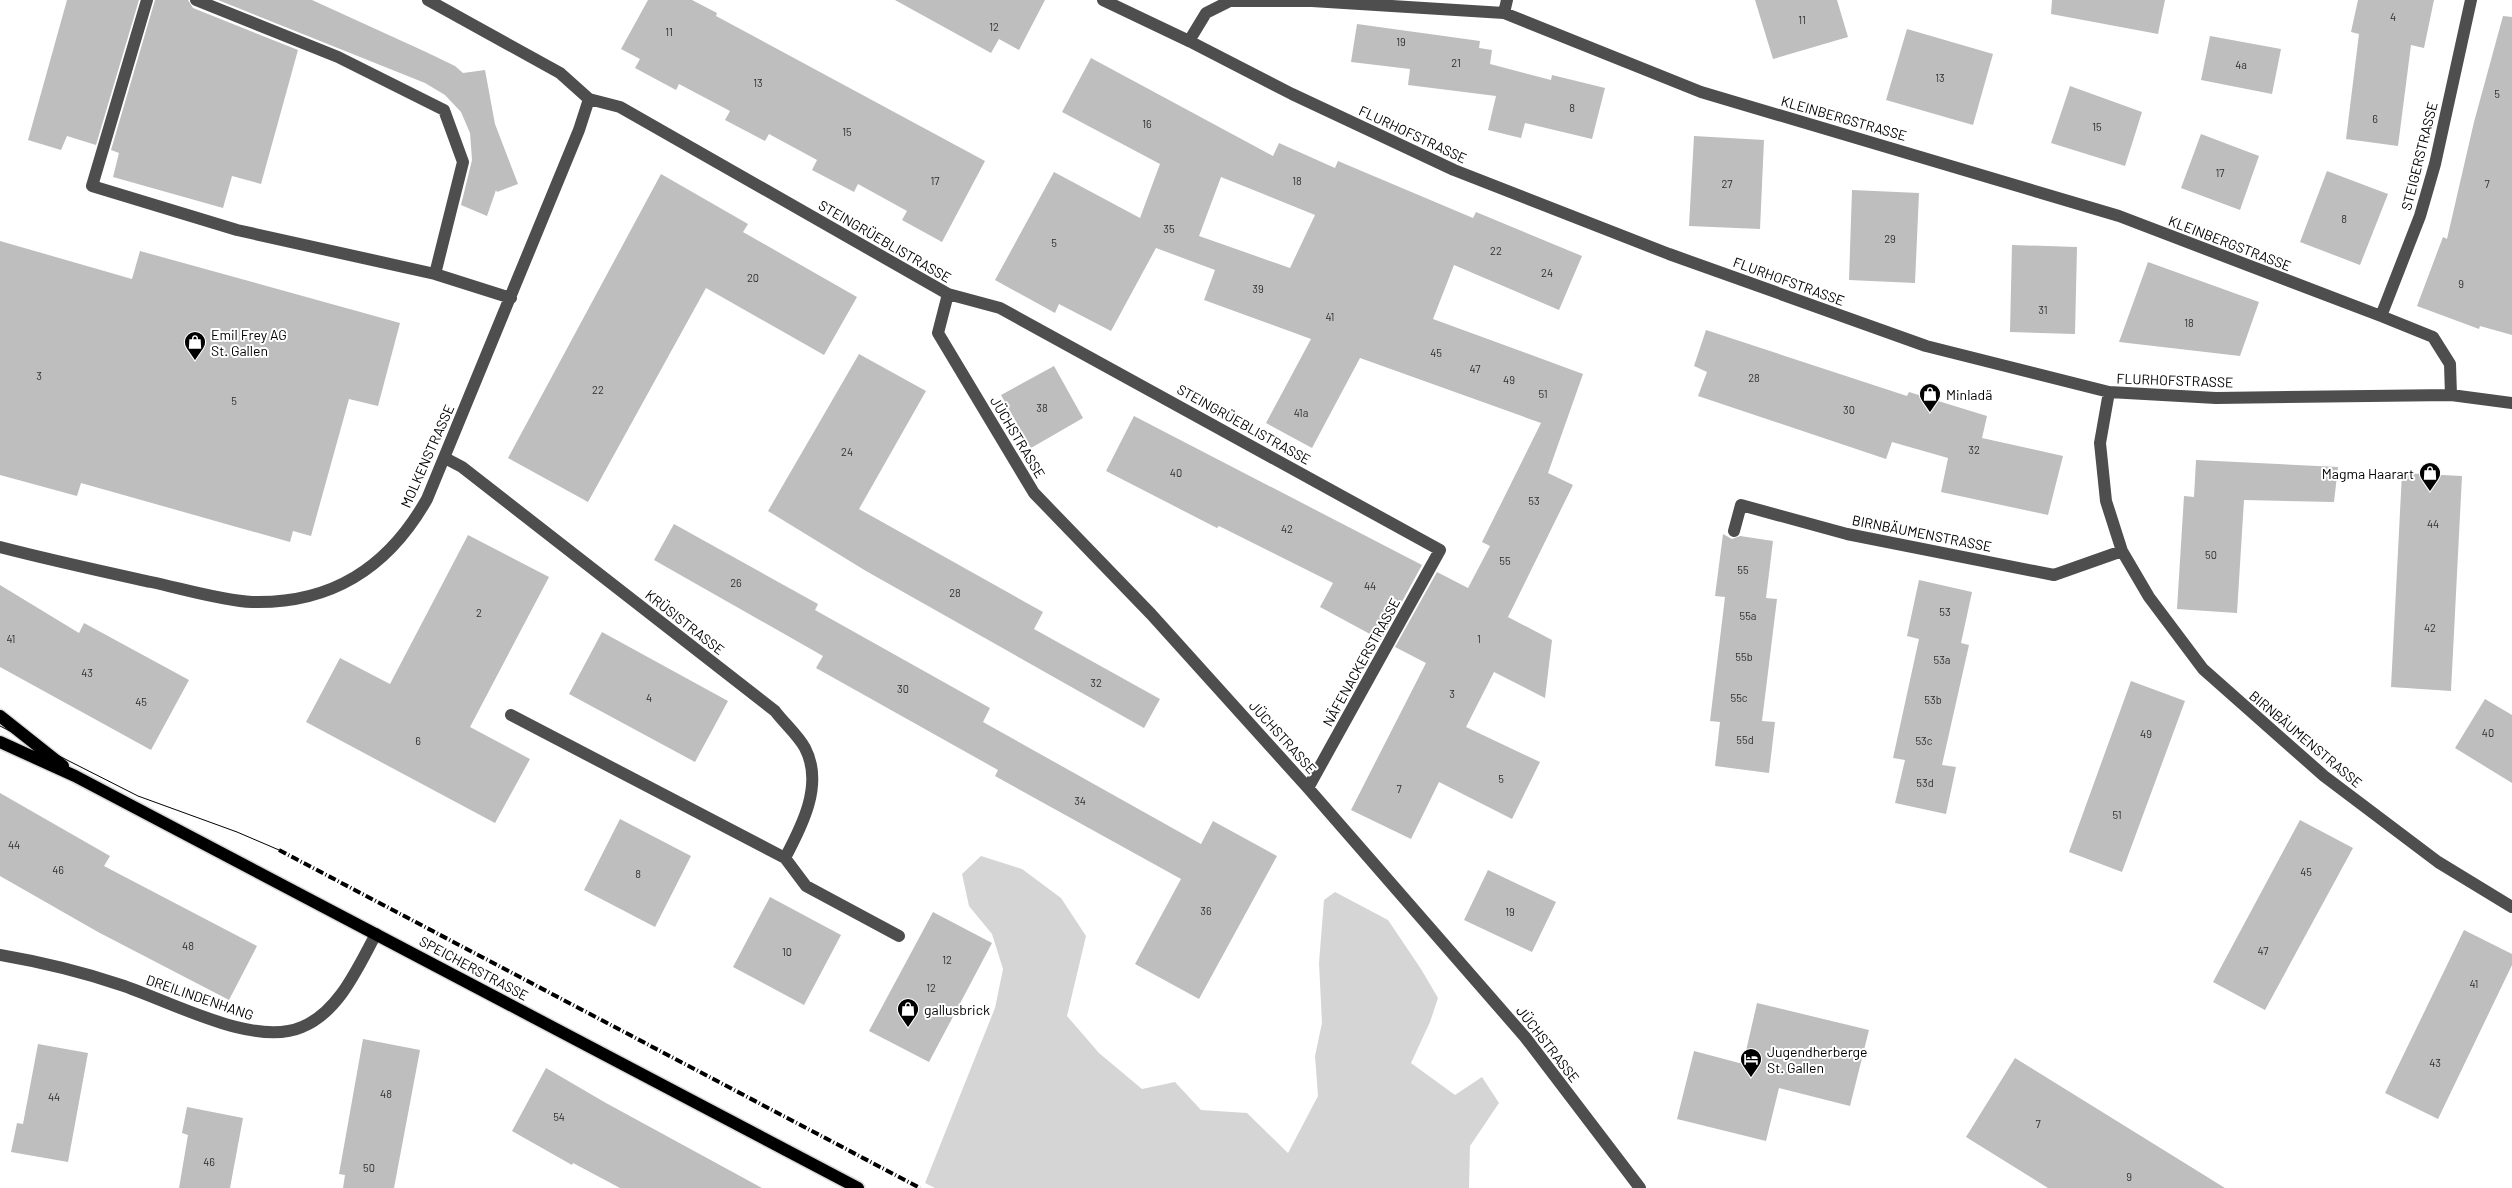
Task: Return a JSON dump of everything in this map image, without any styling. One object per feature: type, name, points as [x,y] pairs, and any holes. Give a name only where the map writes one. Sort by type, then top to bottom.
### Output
[{"type":"main road","name":"SPEICHERSTRASSE","points":[[0,716],[75,776]]},
{"type":"main road","name":"SPEICHERSTRASSE","points":[[0,742],[75,776],[858,1188]]},
{"type":"street","points":[[147,0],[92,186],[238,230],[435,274],[511,298]]},
{"type":"street","points":[[196,0],[338,57],[444,110],[463,162],[435,274]]},
{"type":"street","name":"STEINGRÜEBLISTRASSE","points":[[428,0],[560,73],[589,99],[620,108],[948,294],[1000,308],[1440,550]]},
{"type":"street","name":"FLURHOFSTRASSE","points":[[1103,0],[1189,41],[1292,94],[1454,170],[1669,254],[1926,346],[2109,392],[2216,398],[2451,395],[2512,403]]},
{"type":"street","points":[[1504,13],[1507,0]]},
{"type":"street","name":"STEIGERSTRASSE","points":[[2381,316],[2420,216],[2435,164],[2471,0]]},
{"type":"street","name":"KLEINBERGSTRASSE","points":[[1189,41],[1206,13],[1230,1],[1312,1],[1504,13],[1701,92],[2118,216],[2381,316],[2433,338],[2450,364],[2451,395]]},
{"type":"street","name":"MOLKENSTRASSE","points":[[0,547],[48,560],[250,602],[297,600],[331,590],[361,575],[389,552],[412,524],[427,499],[511,298],[579,130],[589,99]]},
{"type":"street","name":"JÜCHSTRASSE","points":[[948,294],[938,333],[1034,493],[1151,614],[1308,788],[1525,1037],[1640,1188]]},
{"type":"street","name":"BIRNBÄUMENSTRASSE","points":[[2109,392],[2100,443],[2106,500],[2122,551],[2149,597],[2203,669],[2324,776],[2438,862],[2512,907]]},
{"type":"street","name":"KRÜSISTRASSE","points":[[445,458],[462,466],[775,711],[805,748],[814,782],[802,825],[785,858]]},
{"type":"street","name":"BIRNBÄUMENSTRASSE","points":[[1734,531],[1741,506],[1847,534],[2054,575],[2122,551]]},
{"type":"street","name":"NÄFENACKERSTRASSE","points":[[1308,788],[1440,550]]},
{"type":"street","points":[[511,715],[785,858],[806,886],[899,936]]},
{"type":"street","name":"DREILINDENHANG","points":[[0,955],[70,970],[122,986],[238,1028],[262,1033],[283,1034],[309,1024],[321,1016],[346,987],[376,934]]},
{"type":"shaded area","points":[[981,856],[1022,869],[1061,898],[1086,936],[1067,1016],[1099,1053],[1142,1089],[1175,1082],[1201,1110],[1247,1113],[1288,1153],[1318,1096],[1315,1056],[1322,1023],[1319,963],[1324,900],[1335,892],[1388,920],[1438,998],[1430,1022],[1411,1063],[1455,1095],[1482,1077],[1499,1103],[1470,1146],[1469,1188],[935,1188],[925,1183],[995,1008],[1003,969],[992,934],[969,906],[962,874]]},
{"type":"building","points":[[67,0],[139,0],[96,145],[67,136],[61,150],[28,140]]},
{"type":"building","points":[[155,0],[188,0],[193,8],[298,50],[261,184],[232,176],[223,208],[113,177],[119,153],[111,150]]},
{"type":"building","points":[[218,0],[312,0],[455,66],[463,73],[485,70],[495,124],[518,184],[497,192],[496,190],[487,216],[461,205],[472,160],[470,133],[461,112],[445,95],[425,83]]},
{"type":"building","points":[[648,0],[692,0],[717,13],[716,16],[985,161],[942,242],[902,220],[907,211],[858,184],[854,192],[812,170],[817,160],[769,134],[765,141],[725,120],[730,111],[679,84],[676,90],[635,68],[640,59],[621,49]]},
{"type":"building","points":[[895,0],[1045,0],[1019,50],[999,39],[991,53]]},
{"type":"building","points":[[1755,0],[1837,0],[1848,37],[1773,59]]},
{"type":"building","points":[[2052,0],[2165,0],[2158,34],[2051,14]]},
{"type":"building","points":[[2358,0],[2434,0],[2424,48],[2411,45],[2398,146],[2346,139],[2359,34],[2351,32]]},
{"type":"building","points":[[2503,16],[2512,17],[2512,335],[2480,326],[2479,329],[2417,306],[2443,237],[2447,239],[2474,122]]},
{"type":"building","points":[[1357,24],[1480,41],[1479,48],[1492,50],[1490,64],[1551,80],[1552,75],[1605,88],[1592,139],[1525,123],[1521,138],[1488,130],[1496,96],[1408,85],[1410,69],[1351,62]]},
{"type":"building","points":[[1907,29],[1993,54],[1973,125],[1886,100]]},
{"type":"building","points":[[2210,36],[2281,49],[2272,94],[2201,80]]},
{"type":"building","points":[[1091,58],[1273,156],[1279,143],[1335,168],[1338,161],[1473,218],[1476,212],[1582,256],[1559,310],[1454,265],[1433,319],[1583,374],[1548,473],[1573,485],[1508,617],[1552,640],[1545,698],[1494,672],[1466,727],[1540,762],[1512,819],[1439,782],[1411,839],[1351,810],[1426,663],[1395,647],[1437,572],[1468,588],[1490,546],[1482,542],[1541,423],[1360,358],[1312,448],[1266,423],[1311,339],[1204,300],[1215,270],[1156,248],[1111,331],[1059,304],[1055,313],[995,280],[1054,172],[1140,218],[1160,164],[1062,112]],"holes":[[[1221,177],[1315,215],[1290,268],[1199,236]]]},
{"type":"building","points":[[2070,86],[2142,112],[2125,166],[2051,143]]},
{"type":"building","points":[[2201,134],[2259,156],[2240,210],[2181,188]]},
{"type":"building","points":[[1694,136],[1764,140],[1760,229],[1689,226]]},
{"type":"building","points":[[2327,171],[2388,194],[2360,265],[2300,242]]},
{"type":"building","points":[[661,174],[748,224],[743,232],[857,297],[824,355],[706,288],[588,502],[508,458]]},
{"type":"building","points":[[1852,190],[1919,193],[1915,283],[1849,280]]},
{"type":"building","name":"Emil Frey AG St. Gallen","points":[[0,241],[132,279],[140,251],[400,323],[378,406],[349,399],[311,536],[293,531],[290,542],[81,483],[77,496],[0,475]]},
{"type":"building","points":[[2012,245],[2077,247],[2075,334],[2010,332]]},
{"type":"building","points":[[2148,262],[2259,302],[2240,356],[2119,342]]},
{"type":"building","points":[[1706,330],[1907,396],[1909,392],[1987,416],[1982,438],[2063,456],[2048,515],[1941,492],[1948,458],[1892,442],[1886,459],[1698,396],[1707,372],[1694,366]]},
{"type":"building","points":[[859,354],[926,391],[859,509],[1043,612],[1034,629],[1160,699],[1144,728],[866,571],[768,511]]},
{"type":"building","points":[[1054,366],[1083,418],[1031,448],[1001,395]]},
{"type":"building","points":[[1134,416],[1422,565],[1381,640],[1320,607],[1333,583],[1219,526],[1217,528],[1106,471]]},
{"type":"building","points":[[2196,460],[2338,467],[2334,502],[2244,500],[2237,613],[2177,609],[2184,496],[2194,497]]},
{"type":"building","points":[[2402,473],[2462,476],[2451,691],[2391,687]]},
{"type":"building","points":[[674,524],[818,604],[815,610],[990,708],[983,722],[1201,844],[1213,821],[1277,856],[1199,999],[1135,964],[1181,879],[995,776],[998,770],[816,668],[823,656],[654,560]]},
{"type":"building","points":[[1723,534],[1732,539],[1740,536],[1773,541],[1766,598],[1777,599],[1762,721],[1775,722],[1769,773],[1715,766],[1720,722],[1710,721],[1725,597],[1715,596]]},
{"type":"building","points":[[468,535],[549,577],[470,727],[530,759],[495,823],[306,722],[340,658],[390,684]]},
{"type":"building","points":[[1919,580],[1972,592],[1961,643],[1969,645],[1942,765],[1956,767],[1946,814],[1895,803],[1905,760],[1893,758],[1919,639],[1907,636]]},
{"type":"building","points":[[0,585],[79,633],[84,623],[189,680],[151,750],[0,667]]},
{"type":"building","points":[[602,632],[728,701],[695,762],[569,694]]},
{"type":"building","points":[[2131,681],[2185,701],[2122,872],[2069,852]]},
{"type":"building","points":[[2485,699],[2512,715],[2512,783],[2455,748]]},
{"type":"building","points":[[0,793],[110,856],[104,866],[257,946],[229,1000],[98,932],[0,876]]},
{"type":"building","points":[[620,819],[691,856],[655,927],[584,890]]},
{"type":"building","points":[[2300,820],[2353,848],[2265,1010],[2213,982]]},
{"type":"building","points":[[1488,870],[1556,902],[1532,952],[1464,920]]},
{"type":"building","points":[[770,897],[841,935],[804,1005],[733,967]]},
{"type":"building","points":[[933,912],[992,943],[929,1062],[869,1031]]},
{"type":"building","points":[[2464,930],[2512,954],[2512,965],[2438,1119],[2385,1093]]},
{"type":"building","name":"Jugendherberge St. Gallen","points":[[1757,1003],[1869,1030],[1850,1106],[1779,1088],[1766,1141],[1677,1119],[1694,1051],[1743,1064]]},
{"type":"building","points":[[363,1039],[420,1050],[394,1188],[343,1188],[345,1175],[339,1174]]},
{"type":"building","points":[[38,1044],[88,1053],[68,1162],[11,1152],[17,1123],[23,1124]]},
{"type":"building","points":[[2015,1058],[2225,1188],[2048,1188],[1966,1137]]},
{"type":"building","points":[[546,1068],[762,1188],[620,1188],[573,1163],[572,1165],[512,1131]]},
{"type":"building","points":[[187,1107],[243,1118],[230,1188],[179,1188],[188,1135],[182,1133]]},
{"type":"tram line","points":[[0,726],[138,796],[237,832],[279,850]]},
{"type":"railway","points":[[279,850],[920,1188]]},
{"type":"place","name":"Emil Frey AG St. Gallen","points":[[195,361]]},
{"type":"place","name":"Minladä","points":[[1930,413]]},
{"type":"place","name":"Magma Haarart","points":[[2430,492]]},
{"type":"place","name":"gallusbrick","points":[[908,1028]]},
{"type":"place","name":"Jugendherberge St. Gallen","points":[[1751,1078]]}]
